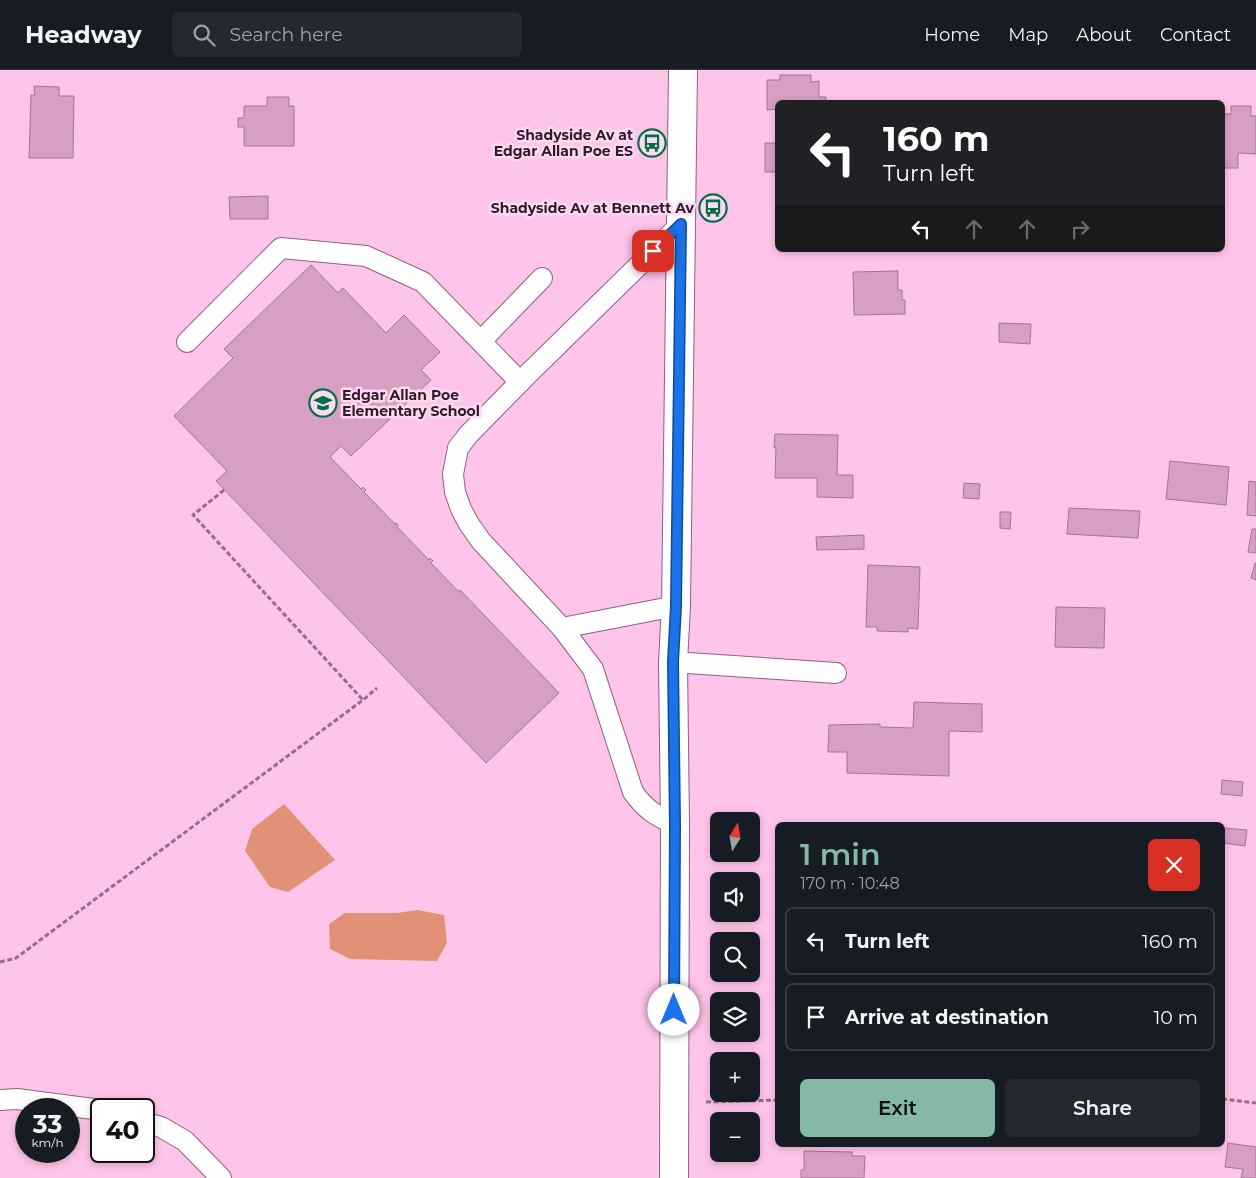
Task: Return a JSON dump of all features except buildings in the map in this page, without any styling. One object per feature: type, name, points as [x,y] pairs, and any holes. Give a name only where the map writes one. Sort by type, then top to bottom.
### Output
[{"type":"street","points":[[674,1178],[675,825],[673,662],[676,606],[683,70]]},
{"type":"lane","points":[[675,825],[655,815],[642,805],[633,792],[593,669],[562,628],[481,541],[461,509],[455,492],[453,474],[458,448],[469,434],[681,224]]},
{"type":"lane","points":[[187,342],[281,248],[366,256],[423,282],[520,382]]},
{"type":"lane","points":[[481,341],[542,278]]},
{"type":"lane","points":[[562,628],[676,606]]},
{"type":"lane","points":[[673,662],[836,672]]},
{"type":"lane","points":[[0,1100],[17,1099],[90,1109]]},
{"type":"lane","points":[[155,1125],[185,1141],[221,1178]]},
{"type":"path","points":[[224,490],[194,515],[363,700]]},
{"type":"path","points":[[0,962],[16,958],[378,688]]},
{"type":"path","points":[[1225,1099],[1256,1103]]},
{"type":"path","points":[[674,1103],[775,1100]]},
{"type":"shaded area","points":[[284,804],[335,860],[288,892],[270,887],[245,851],[252,829]]},
{"type":"shaded area","points":[[417,910],[444,915],[447,943],[437,961],[350,959],[330,949],[329,924],[345,913],[397,913]]},
{"type":"place","name":"Shadyside Av at Edgar Allan Poe ES","points":[[652,143]]},
{"type":"place","name":"Shadyside Av at Bennett Av","points":[[713,208]]},
{"type":"place","name":"Edgar Allan Poe Elementary School","points":[[323,403]]},
{"type":"route","points":[[653,251],[681,224],[676,606],[673,662],[675,825],[674,1010]]}]
